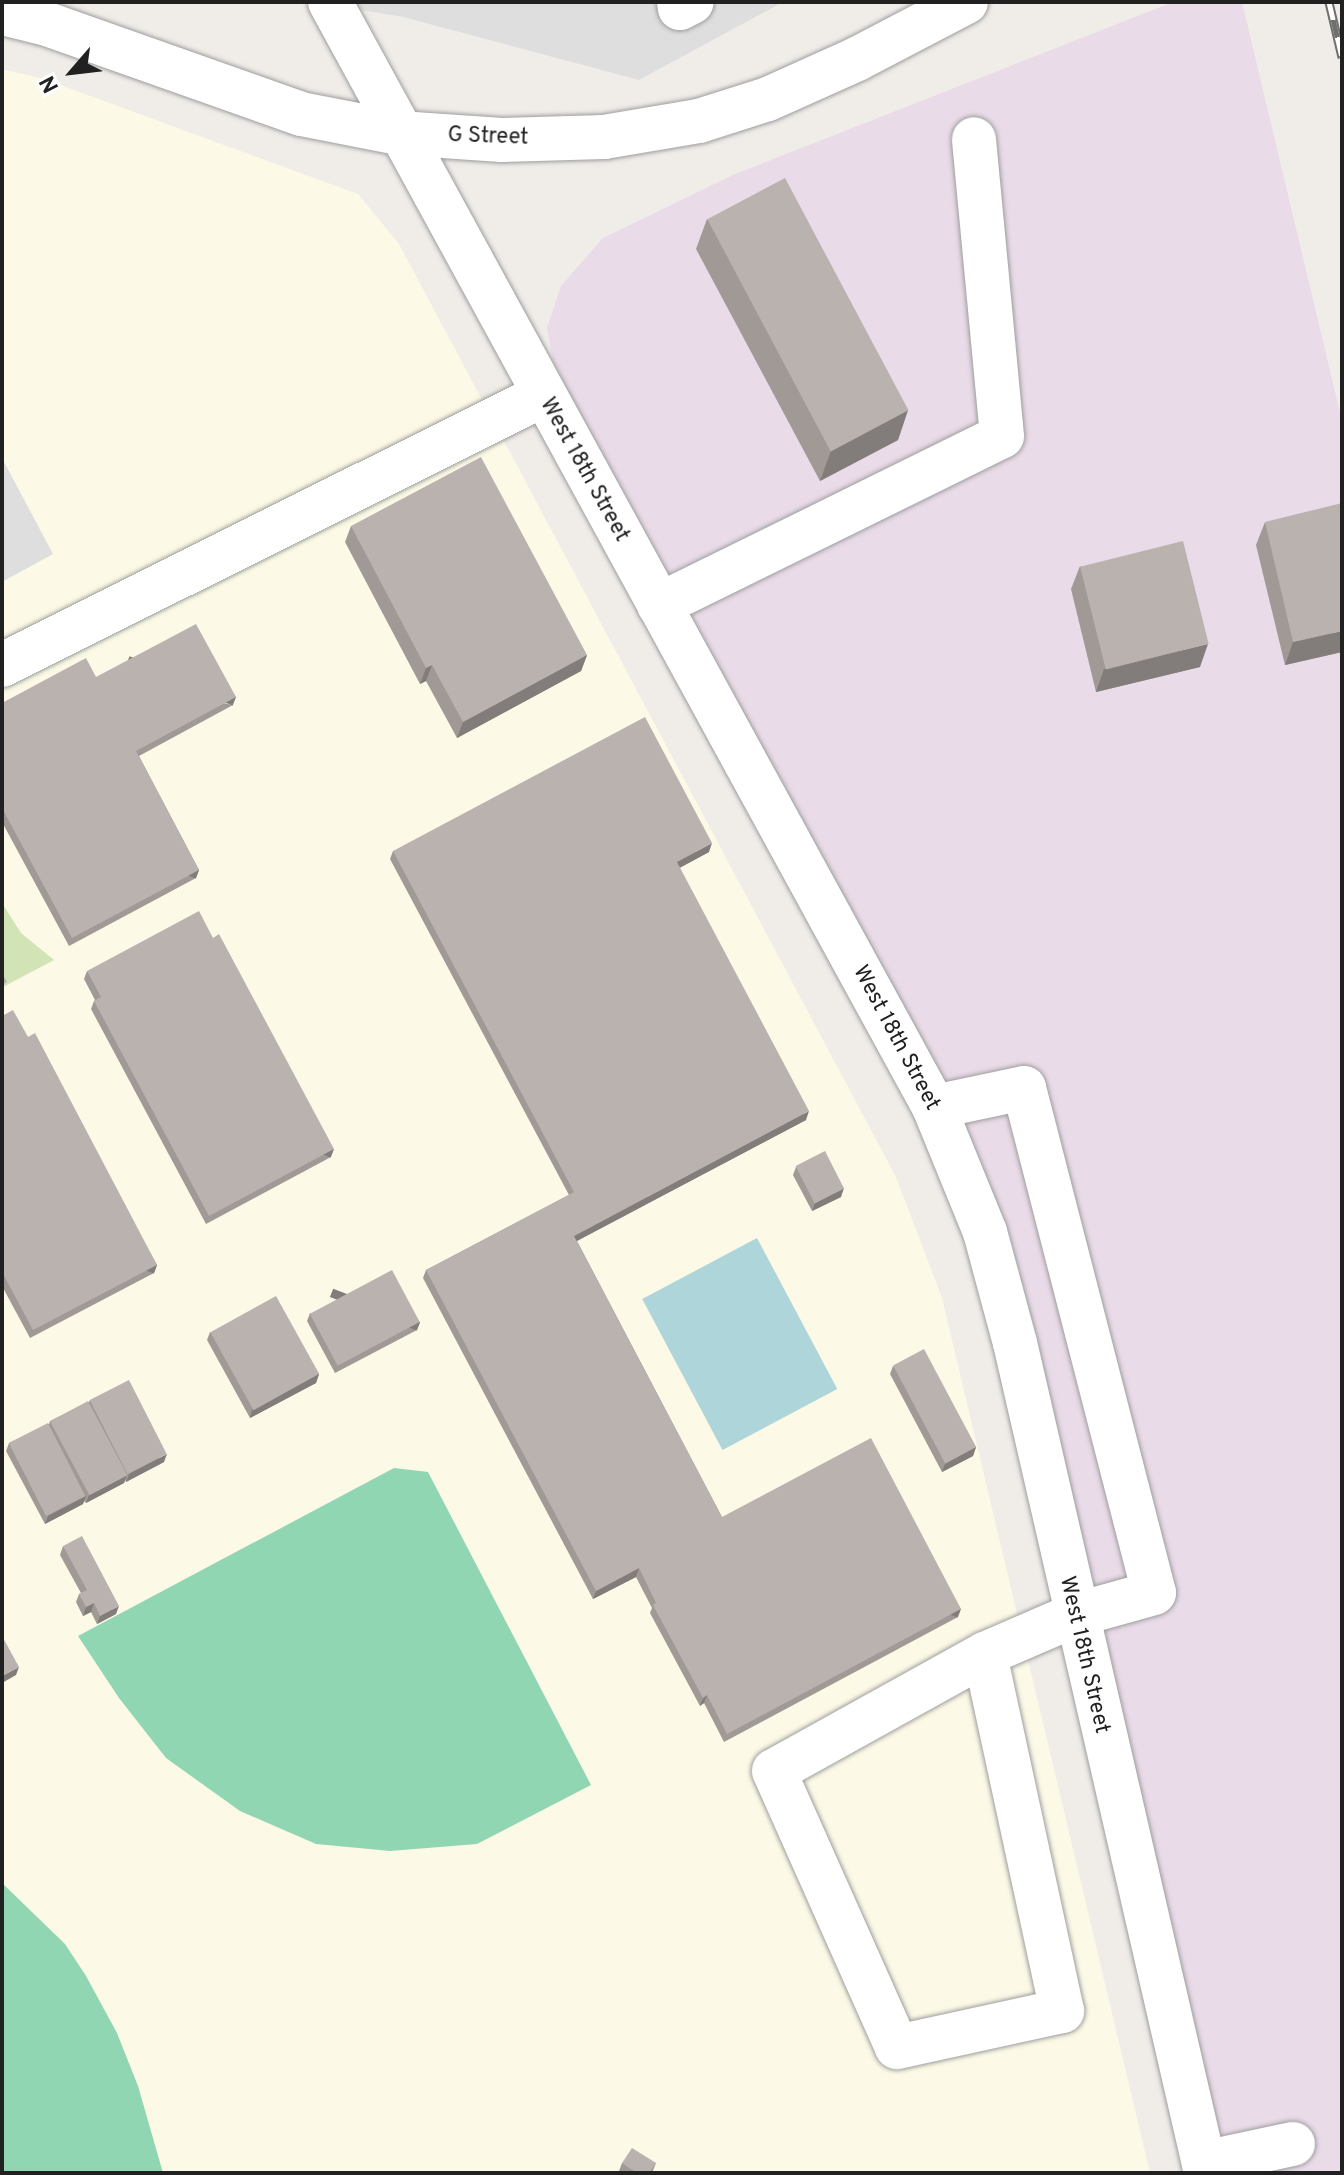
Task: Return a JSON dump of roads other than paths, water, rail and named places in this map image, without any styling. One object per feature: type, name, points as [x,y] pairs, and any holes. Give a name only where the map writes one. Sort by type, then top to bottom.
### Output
[{"type":"street","name":"West 18th Street","points":[[330,2],[934,1107],[985,1232],[1015,1343],[1075,1615],[1205,2168]]},
{"type":"street","points":[[679,2],[680,8],[692,2]]},
{"type":"street","name":"G Street","points":[[2,13],[47,24],[301,114],[399,133],[502,140],[604,137],[699,121],[781,93],[857,59],[966,2]]},
{"type":"street","points":[[659,605],[1002,436],[974,139]]},
{"type":"street","points":[[2,665],[543,395]]},
{"type":"street","points":[[934,1107],[1024,1088],[1154,1593],[1075,1615],[985,1654],[774,1771],[897,2047],[1062,2011],[985,1654]]},
{"type":"street","points":[[1205,2168],[1293,2144]]},
{"type":"water","points":[[757,1238],[837,1389],[722,1450],[642,1299]]},
{"type":"railway","points":[[1329,2],[1342,57]]}]
